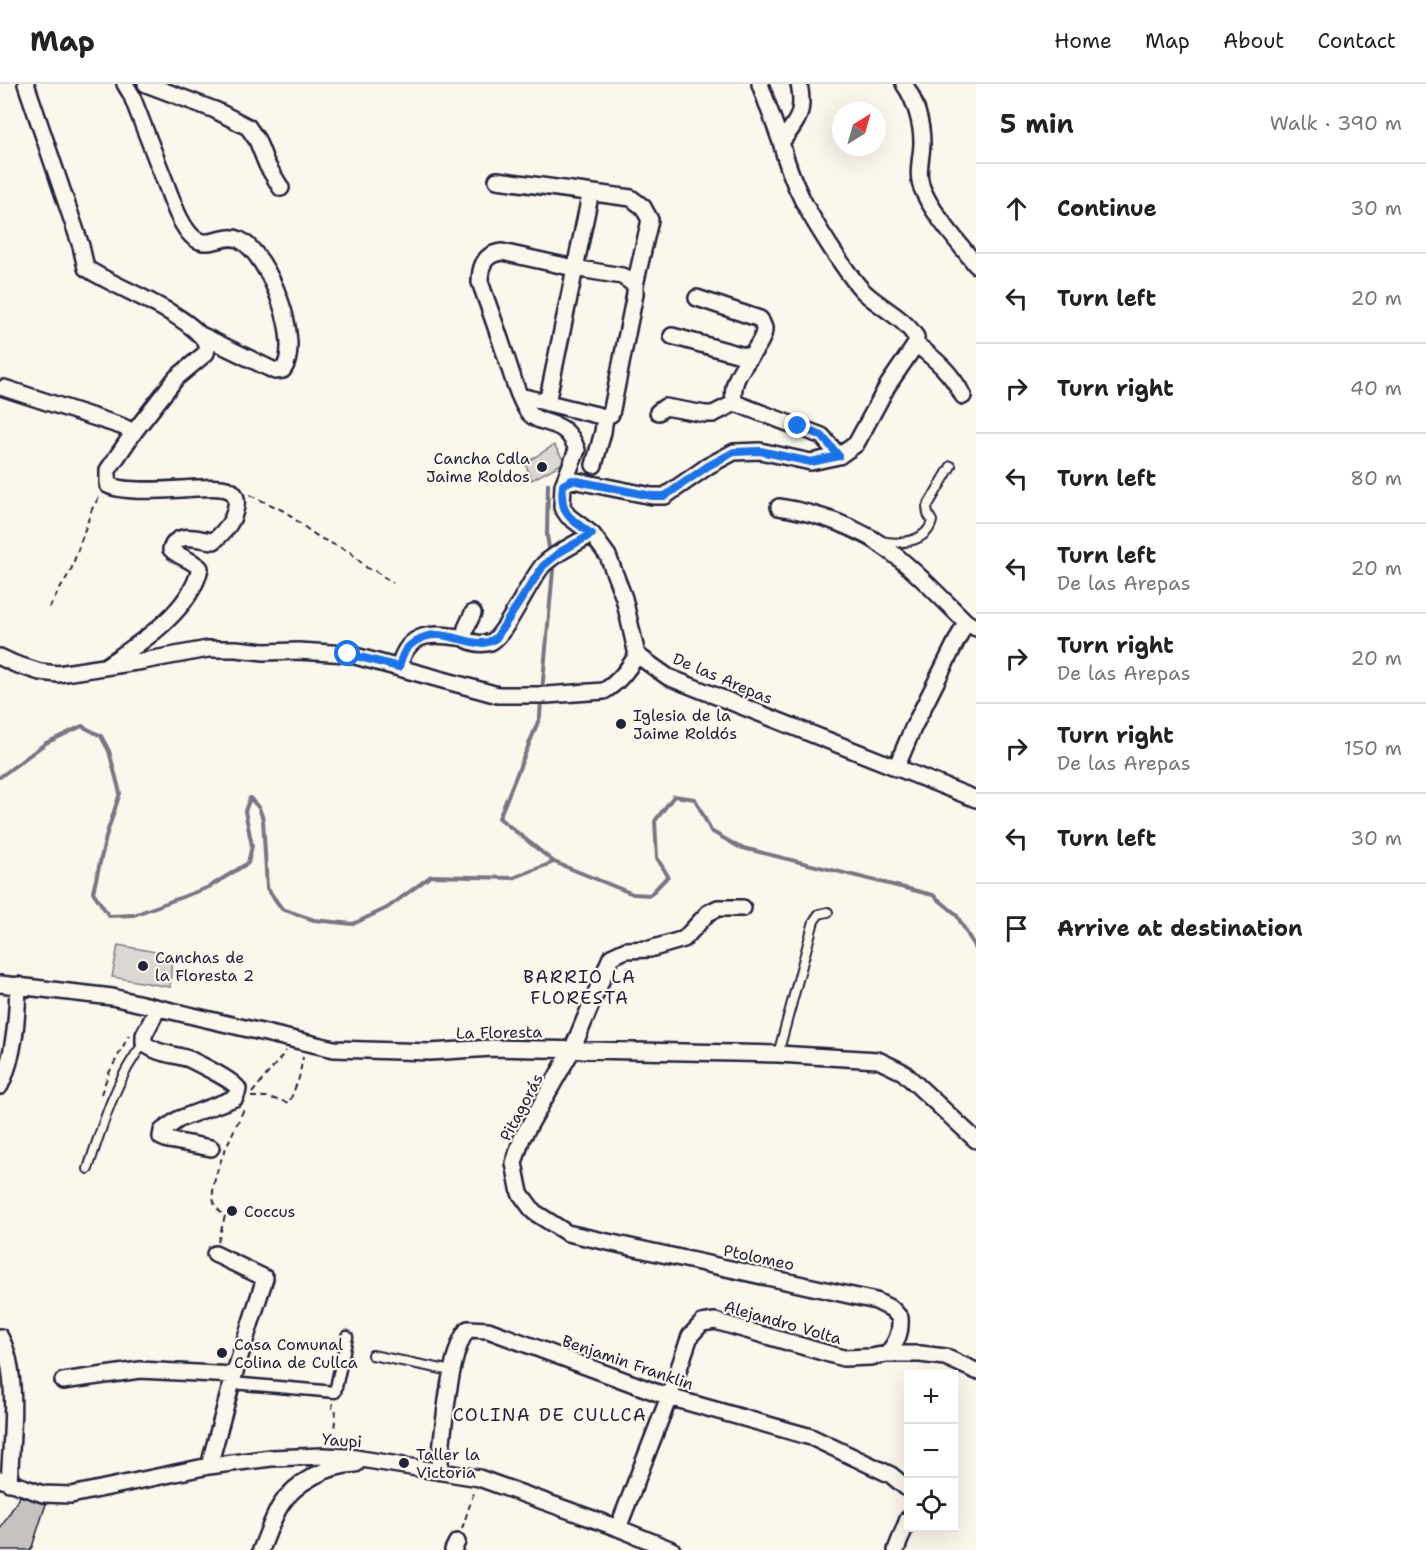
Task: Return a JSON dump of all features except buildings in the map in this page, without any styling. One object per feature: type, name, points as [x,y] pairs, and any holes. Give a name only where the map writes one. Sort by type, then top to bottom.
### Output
[{"type":"street","points":[[26,84],[81,246],[86,268],[171,314],[202,336],[275,371],[283,370],[290,352],[284,317],[272,280],[261,261],[242,241],[235,238],[205,242],[198,241],[189,234],[171,197],[125,84]]},
{"type":"street","points":[[146,84],[215,110],[248,127],[281,188]]},
{"type":"street","points":[[563,485],[572,480],[652,496],[665,496],[708,466],[734,452],[760,451],[811,462],[839,456],[856,444],[888,385],[916,344],[916,337],[910,328],[863,291],[849,274],[809,214],[790,176],[781,142],[760,84]]},
{"type":"street","points":[[781,142],[796,124],[801,112],[803,101],[799,84]]},
{"type":"street","points":[[904,84],[919,120],[922,142],[919,168],[922,188],[941,220],[976,265]]},
{"type":"street","points":[[497,180],[631,198],[643,207],[650,220],[635,285],[611,414],[605,417],[520,396]]},
{"type":"street","points":[[547,403],[589,201]]},
{"type":"street","points":[[0,657],[40,672],[58,674],[208,649],[298,651],[348,654],[498,695],[604,691],[613,686],[637,655],[624,598],[608,556],[592,534],[568,516],[562,507],[563,485],[577,450],[569,432],[538,419],[526,411],[480,282],[480,269],[485,259],[492,253],[502,252],[622,276],[635,285]]},
{"type":"street","points":[[697,298],[760,319],[764,327],[762,336],[733,387],[735,403]]},
{"type":"street","points":[[106,666],[143,641],[179,607],[192,588],[200,568],[187,558],[174,553],[171,549],[176,538],[183,536],[214,541],[231,523],[236,509],[235,495],[229,490],[212,487],[115,488],[108,485],[108,470],[134,432],[176,378],[206,353],[208,345],[202,336]]},
{"type":"street","points":[[672,336],[748,357]]},
{"type":"street","points":[[916,344],[947,370],[956,380],[963,396]]},
{"type":"street","points":[[4,388],[134,432]]},
{"type":"street","points":[[658,412],[665,407],[713,414],[735,403],[822,436],[839,456]]},
{"type":"street","points":[[594,465],[605,417]]},
{"type":"street","points":[[779,507],[811,512],[871,538],[891,552],[971,625],[896,768]]},
{"type":"street","points":[[399,667],[402,653],[426,634],[464,638],[479,644],[496,638],[543,566],[560,552],[592,534]]},
{"type":"street","points":[[464,638],[473,613]]},
{"type":"street","name":"De las Arepas","points":[[637,655],[668,677],[976,799]]},
{"type":"street","name":"Pitagorás","points":[[567,1233],[534,1212],[520,1193],[514,1163],[522,1138],[572,1050],[611,957],[626,950],[650,949],[684,939],[708,913],[718,908],[743,908]]},
{"type":"street","name":"La Floresta","points":[[0,984],[112,997],[334,1049],[430,1052],[492,1048],[778,1054],[878,1060],[903,1072],[976,1140]]},
{"type":"street","points":[[0,1086],[9,1068],[17,1019],[18,985]]},
{"type":"street","points":[[158,1008],[144,1035],[144,1043],[150,1048],[189,1059],[237,1088],[235,1098],[179,1119],[162,1131],[161,1137],[168,1140],[211,1148]]},
{"type":"street","name":"Ptolomeo","points":[[567,1233],[876,1301],[892,1309],[900,1318],[901,1331],[896,1344],[887,1354]]},
{"type":"street","points":[[209,1466],[233,1379],[265,1278],[215,1254]]},
{"type":"street","name":"Alejandro Volta","points":[[669,1397],[690,1336],[702,1323],[715,1321],[843,1358],[887,1354],[945,1357],[976,1371]]},
{"type":"street","name":"Benjamin Franklin","points":[[439,1471],[452,1371],[463,1335],[468,1329],[477,1328],[488,1330],[669,1397],[811,1437],[891,1475],[904,1485]]},
{"type":"street","points":[[0,1337],[7,1349],[12,1386],[12,1434],[4,1481]]},
{"type":"street","points":[[63,1381],[140,1370],[335,1392],[347,1337]]},
{"type":"street","points":[[618,1528],[669,1397]]},
{"type":"street","name":"Yaupi","points":[[4,1481],[44,1494],[71,1495],[209,1466],[271,1458],[324,1456],[386,1462],[478,1478],[618,1528],[672,1550]]},
{"type":"street","points":[[261,1550],[281,1504],[305,1480],[343,1464],[386,1462]]},
{"type":"street","points":[[896,1550],[904,1531]]},
{"type":"lane","points":[[871,538],[889,543],[902,543],[927,532],[932,521],[927,507],[951,466]]},
{"type":"lane","points":[[778,1054],[814,921],[819,914],[828,912]]},
{"type":"lane","points":[[88,1169],[100,1131],[122,1080],[135,1054],[144,1043]]},
{"type":"lane","points":[[372,1355],[452,1371]]},
{"type":"path","points":[[49,608],[76,559],[92,509],[108,485]]},
{"type":"path","points":[[235,495],[253,495],[286,512],[316,536],[350,552],[367,568],[393,583]]},
{"type":"path","points":[[101,1094],[108,1075],[132,1030]]},
{"type":"path","points":[[301,1041],[299,1078],[289,1103],[267,1097],[249,1097],[301,1041]]},
{"type":"path","points":[[215,1254],[225,1216],[216,1208],[213,1197],[216,1174],[244,1107]]},
{"type":"path","points":[[324,1456],[326,1448],[332,1449],[336,1409],[332,1408],[335,1392]]},
{"type":"path","points":[[455,1546],[478,1478]]},
{"type":"shaded area","name":"Cancha Cdla Jaime Roldos","points":[[554,445],[565,462],[532,480],[525,463]]},
{"type":"shaded area","name":"Canchas de la Floresta 2","points":[[118,945],[172,955],[170,987],[112,977]]},
{"type":"waterway","points":[[548,484],[547,535],[550,555]]},
{"type":"waterway","points":[[542,692],[553,570],[551,562]]},
{"type":"waterway","points":[[541,700],[540,717],[499,818],[554,862],[633,894],[650,895],[668,876],[657,858],[655,821],[674,796],[695,799],[711,831],[739,847],[933,895],[956,914],[976,949]]},
{"type":"waterway","points":[[0,777],[46,743],[82,726],[101,736],[109,751],[120,793],[107,833],[93,892],[109,916],[134,915],[209,887],[248,863],[252,846],[245,811],[250,798],[259,808],[263,819],[267,888],[282,909],[314,920],[353,924],[387,908],[431,876],[513,878],[554,862]]},
{"type":"place","name":"Cancha Cdla Jaime Roldos","points":[[542,467]]},
{"type":"place","name":"Iglesia de la Jaime Roldós","points":[[621,724]]},
{"type":"place","name":"Canchas de la Floresta 2","points":[[143,966]]},
{"type":"place","name":"Coccus","points":[[232,1211]]},
{"type":"place","name":"Casa Comunal Colina de Cullca","points":[[222,1353]]},
{"type":"place","name":"Taller la Victoria","points":[[404,1463]]},
{"type":"district","name":"BARRIO LA FLORESTA","points":[[580,987]]},
{"type":"district","name":"COLINA DE CULLCA","points":[[550,1415]]},
{"type":"route","points":[[348,654],[399,667],[402,653],[426,634],[464,638],[479,644],[496,638],[543,566],[567,547],[592,534],[568,516],[562,507],[563,485],[572,480],[652,496],[665,496],[708,466],[734,452],[760,451],[811,462],[839,456],[822,436],[798,426]]}]
